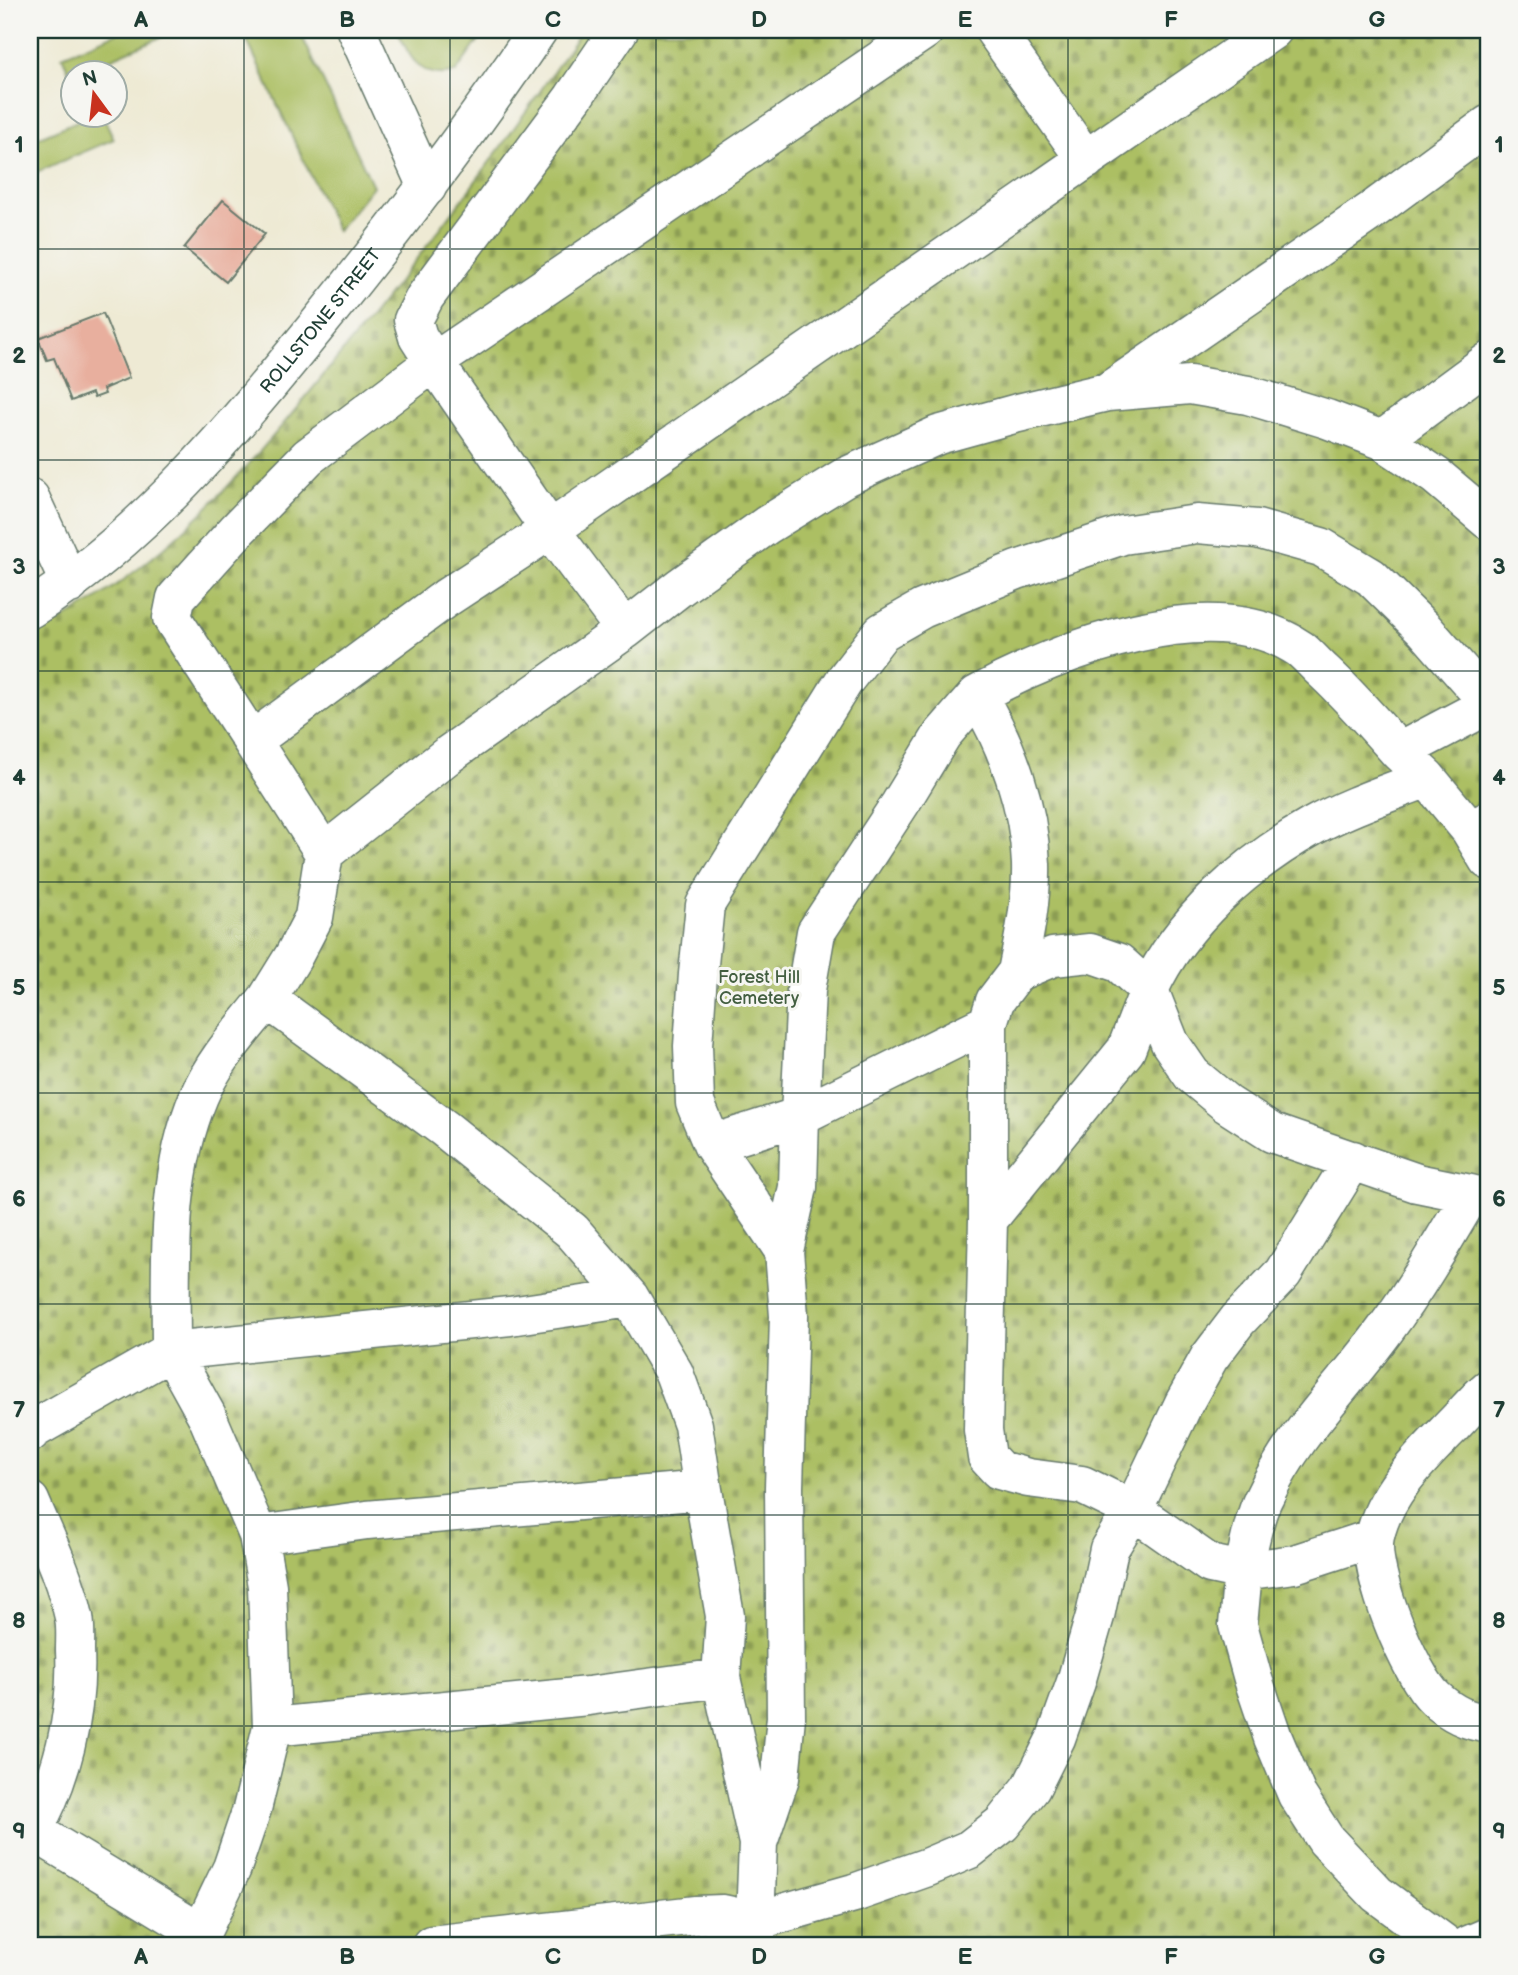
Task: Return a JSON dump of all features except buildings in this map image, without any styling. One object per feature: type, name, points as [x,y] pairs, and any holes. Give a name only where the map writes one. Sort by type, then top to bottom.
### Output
[{"type":"main road","points":[[356,30],[427,187]]},
{"type":"main road","name":"ROLLSTONE STREET","points":[[30,609],[70,584],[166,499],[207,457],[427,187],[538,30]]},
{"type":"main road","points":[[619,30],[573,98],[425,297],[413,320],[418,337],[434,362],[550,530],[625,630]]},
{"type":"main road","points":[[30,1501],[55,1561],[74,1619],[76,1671],[70,1728],[57,1778],[31,1833],[205,1941],[252,1809],[272,1727],[267,1586],[258,1535],[206,1416],[171,1351],[171,1251],[179,1156],[199,1094],[221,1058],[267,999],[314,917],[324,853],[172,618],[176,598],[308,457],[434,362],[925,30]]},
{"type":"main road","points":[[994,30],[1086,160]]},
{"type":"main road","points":[[252,741],[446,598],[550,530],[1273,30]]},
{"type":"main road","points":[[1107,392],[1370,212],[1488,125]]},
{"type":"main road","points":[[1382,440],[1488,362]]},
{"type":"main road","points":[[324,853],[447,755],[625,630],[767,525],[845,477],[937,435],[1107,392],[1190,385],[1248,396],[1314,415],[1382,440],[1436,476],[1488,520]]},
{"type":"main road","points":[[30,498],[70,584]]},
{"type":"main road","points":[[784,1251],[712,1144],[695,1102],[693,1046],[705,905],[844,681],[882,632],[922,609],[1017,570],[1123,535],[1197,524],[1257,529],[1321,547],[1371,578],[1425,630],[1488,703],[1399,752]]},
{"type":"main road","points":[[758,1843],[780,1778],[786,1717],[784,1487],[789,1316],[784,1251],[797,1187],[806,990],[816,932],[942,735],[977,695],[1057,656],[1128,635],[1179,625],[1219,624],[1261,631],[1299,649],[1349,695],[1399,752],[1482,837]]},
{"type":"main road","points":[[977,695],[995,726],[1009,761],[1026,820],[1031,865],[1027,919],[1017,972],[995,1001],[988,1023],[988,1220],[983,1430],[988,1457],[999,1470],[1028,1478],[1082,1485],[1133,1510],[1210,1564],[1243,1571],[1294,1564],[1374,1538]]},
{"type":"main road","points":[[988,1220],[1126,1050],[1159,969],[1196,919],[1245,871],[1313,826],[1427,778]]},
{"type":"main road","points":[[1017,972],[1053,957],[1090,953],[1119,963],[1149,990],[1170,1043],[1192,1075],[1227,1104],[1272,1133],[1417,1184],[1479,1187],[1384,1331],[1328,1398],[1287,1453],[1262,1502],[1243,1571],[1238,1625],[1269,1727],[1297,1795],[1326,1840],[1377,1894],[1447,1945]]},
{"type":"main road","points":[[267,999],[445,1129],[572,1231],[630,1298],[674,1373],[693,1425],[725,1616],[721,1678],[758,1843],[756,1933]]},
{"type":"main road","points":[[712,1144],[800,1116],[988,1023]]},
{"type":"main road","points":[[756,1933],[970,1849],[1002,1824],[1031,1788],[1056,1738],[1076,1682],[1109,1549],[1133,1510],[1184,1403],[1209,1358],[1238,1320],[1283,1273],[1353,1160]]},
{"type":"main road","points":[[30,1433],[171,1351],[510,1316],[630,1298]]},
{"type":"main road","points":[[1488,1389],[1416,1464],[1385,1508],[1374,1538],[1377,1568],[1386,1603],[1409,1660],[1434,1698],[1456,1714],[1488,1723]]},
{"type":"main road","points":[[258,1535],[366,1520],[703,1490]]},
{"type":"main road","points":[[272,1727],[588,1696],[721,1678]]},
{"type":"main road","points":[[431,1945],[723,1914],[756,1933]]},
{"type":"main road","points":[[1469,1945],[1488,1937]]},
{"type":"green space","points":[[124,30],[177,30],[107,60],[64,60],[62,56]]},
{"type":"green space","points":[[242,30],[299,30],[373,186],[337,231]]},
{"type":"green space","points":[[397,30],[486,30],[456,72],[444,74],[433,73],[418,65]]},
{"type":"green space","name":"Forest Hill Cemetery","points":[[582,30],[1488,30],[1488,1945],[30,1945],[30,636],[78,611],[123,581],[205,510],[243,470],[314,387],[439,230]]},
{"type":"green space","points":[[60,128],[110,130],[114,139],[30,175],[30,141]]}]
